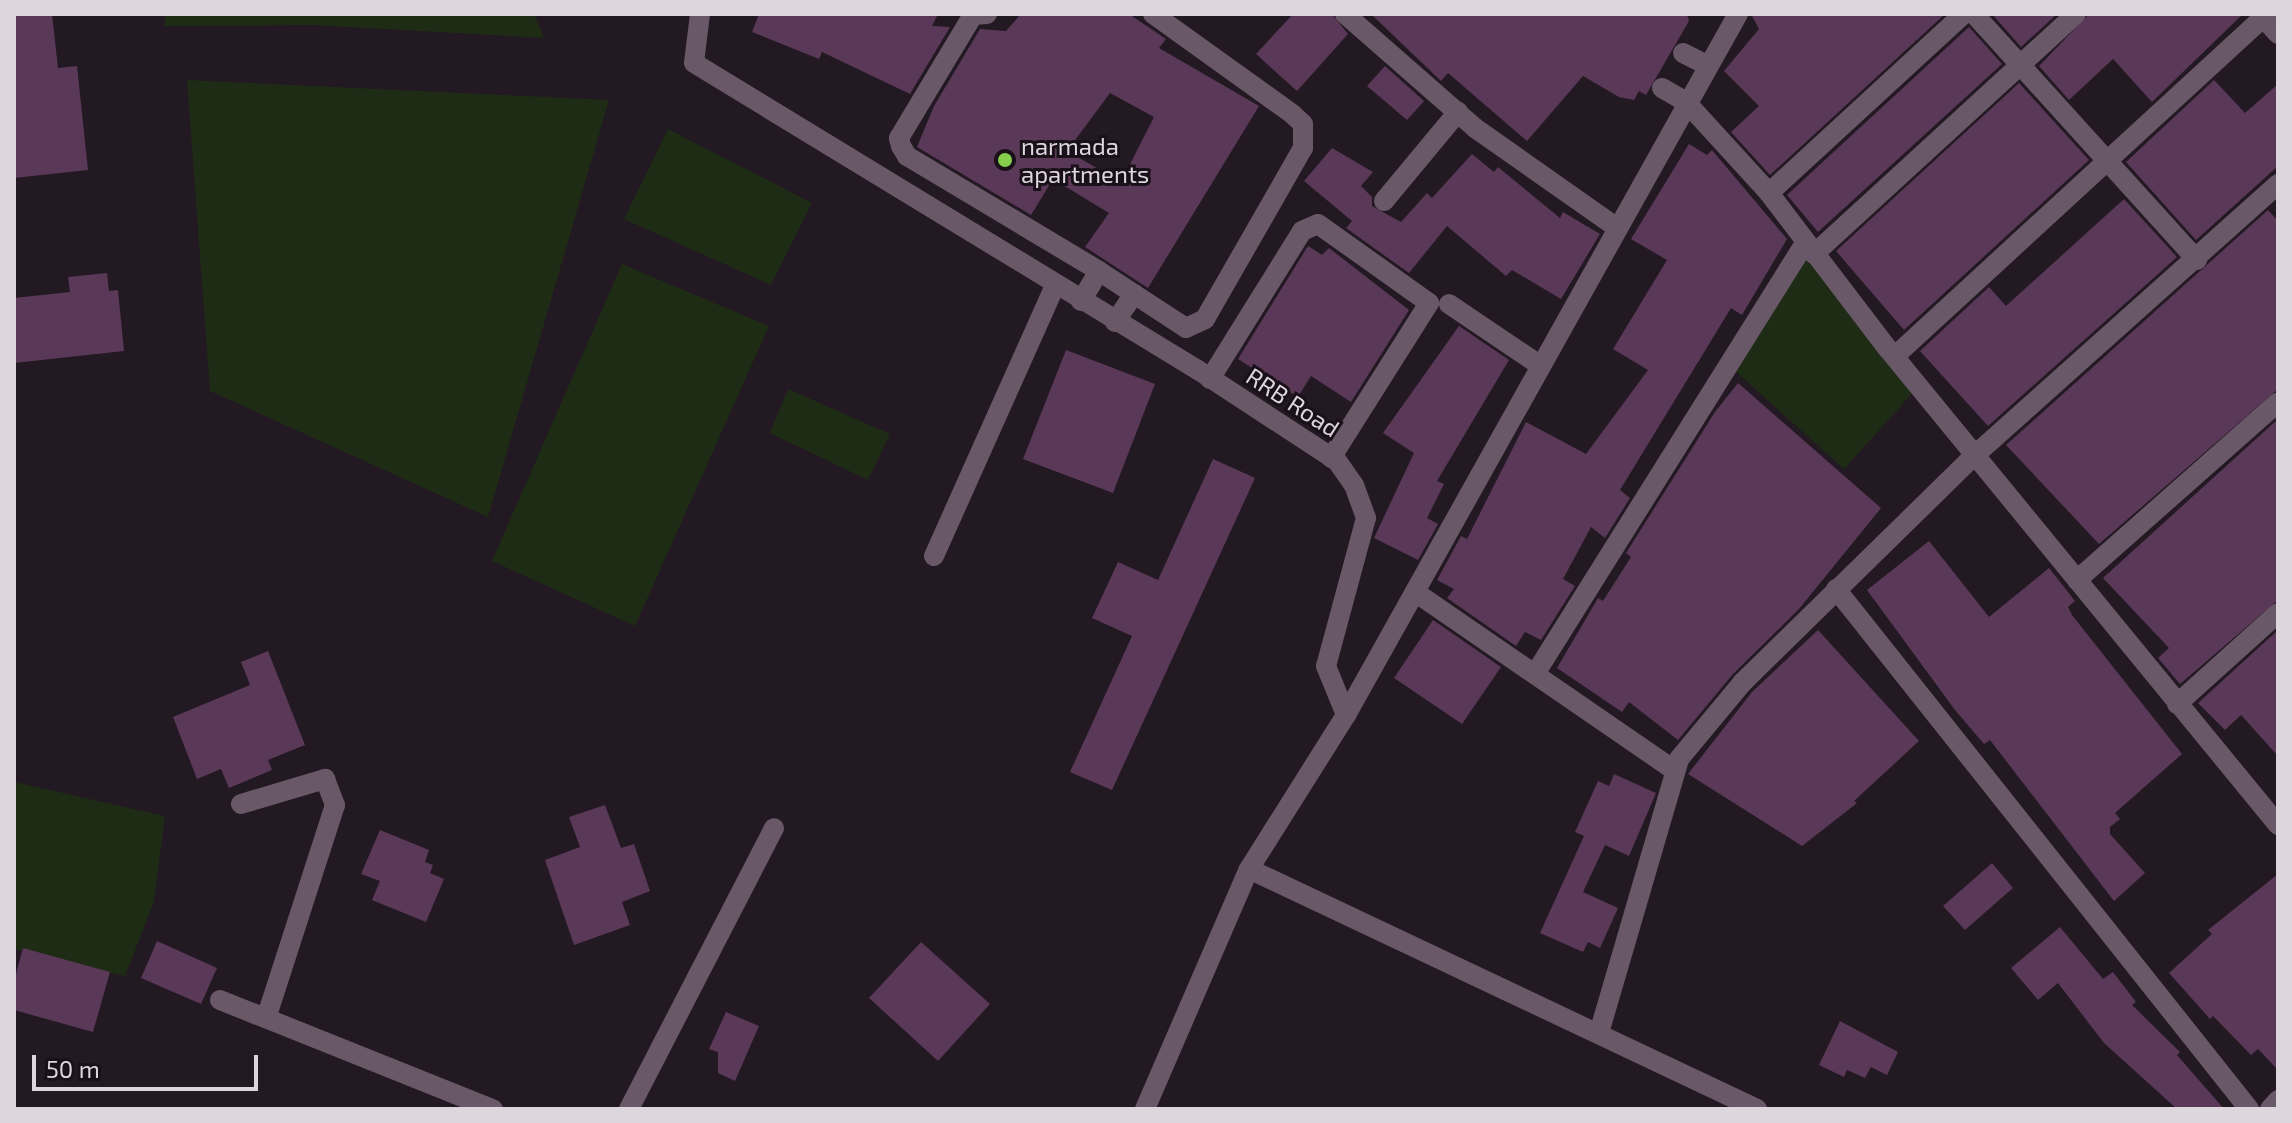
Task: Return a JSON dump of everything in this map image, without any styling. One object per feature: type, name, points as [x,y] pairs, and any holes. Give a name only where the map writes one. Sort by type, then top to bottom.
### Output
[{"type":"street","name":"RRB Road","points":[[699,14],[694,63],[1210,379],[1331,458],[1354,485],[1366,518],[1326,666],[1346,715]]},
{"type":"street","points":[[987,14],[973,15],[899,138],[907,156],[1099,271],[1186,328],[1205,319],[1303,148],[1303,124],[1153,14]]},
{"type":"street","points":[[1345,14],[1458,112],[1616,227]]},
{"type":"street","points":[[1145,1109],[1249,869],[1346,715],[1538,364],[1738,14]]},
{"type":"street","points":[[1769,193],[1964,14]]},
{"type":"street","points":[[1974,14],[2197,260]]},
{"type":"street","points":[[1535,674],[1809,248],[2076,14]]},
{"type":"street","points":[[1895,356],[2108,163],[2261,16],[2278,34]]},
{"type":"street","points":[[1683,53],[1708,66]]},
{"type":"street","points":[[1662,88],[1686,102],[1769,193],[1895,356],[2278,825]]},
{"type":"street","points":[[1384,201],[1458,112]]},
{"type":"street","points":[[1599,1033],[1679,759],[1742,683],[1975,455],[2197,260],[2278,184]]},
{"type":"street","points":[[1210,379],[1302,231],[1318,224],[1429,303],[1331,458]]},
{"type":"street","points":[[1081,301],[1099,271]]},
{"type":"street","points":[[934,556],[1055,286]]},
{"type":"street","points":[[1115,322],[1134,294]]},
{"type":"street","points":[[1449,304],[1538,364]]},
{"type":"street","points":[[2077,580],[2278,402]]},
{"type":"street","points":[[1836,589],[2249,1109]]},
{"type":"street","points":[[1415,592],[1675,771]]},
{"type":"street","points":[[2177,704],[2278,613]]},
{"type":"street","points":[[241,804],[325,779],[335,805],[266,1018]]},
{"type":"street","points":[[629,1109],[774,828]]},
{"type":"street","points":[[1249,869],[1757,1109]]},
{"type":"street","points":[[220,1000],[493,1109]]},
{"type":"street","points":[[2270,1109],[2278,1100]]},
{"type":"green space","points":[[166,14],[534,14],[544,38],[312,25],[164,26]]},
{"type":"green space","points":[[187,80],[609,100],[488,517],[210,391]]},
{"type":"green space","points":[[668,129],[812,203],[771,285],[624,219]]},
{"type":"green space","points":[[1805,243],[1919,386],[1844,469],[1733,369]]},
{"type":"green space","points":[[622,264],[769,326],[635,626],[492,561]]},
{"type":"green space","points":[[788,389],[890,434],[868,480],[770,433]]},
{"type":"green space","points":[[14,782],[165,816],[154,902],[125,976],[14,949]]},
{"type":"building","points":[[14,14],[52,14],[58,68],[77,66],[88,170],[14,178]]},
{"type":"building","points":[[759,14],[938,14],[932,26],[950,27],[910,94],[822,52],[819,59],[752,32]]},
{"type":"building","name":"narmada apartments","points":[[1021,14],[1129,14],[1166,39],[1159,48],[1259,106],[1148,288],[1085,247],[1109,213],[1053,179],[1031,215],[917,147],[934,106],[980,29],[1006,31]],"holes":[[[1110,93],[1154,117],[1121,182],[1067,151]]]},
{"type":"building","points":[[1293,14],[1332,14],[1348,34],[1297,91],[1256,54]]},
{"type":"building","points":[[1371,14],[1687,14],[1689,21],[1646,95],[1639,91],[1634,100],[1619,97],[1583,76],[1527,141],[1448,73],[1441,81]]},
{"type":"building","points":[[1751,14],[1945,14],[1770,175],[1731,132],[1759,106],[1724,71],[1759,29]]},
{"type":"building","points":[[1992,14],[2057,14],[2021,47]]},
{"type":"building","points":[[2089,14],[2243,14],[2152,102],[2113,59],[2069,100],[2039,66]]},
{"type":"building","points":[[1969,27],[2002,64],[1818,232],[1787,195]]},
{"type":"building","points":[[1385,66],[1424,101],[1407,120],[1367,86]]},
{"type":"building","points":[[2214,80],[2245,113],[2278,84],[2278,166],[2196,240],[2126,162]]},
{"type":"building","points":[[2019,83],[2089,160],[1904,330],[1836,251]]},
{"type":"building","points":[[1689,144],[1707,155],[1712,150],[1787,239],[1742,315],[1731,308],[1620,490],[1630,498],[1605,538],[1591,527],[1563,579],[1575,586],[1541,640],[1525,632],[1516,646],[1447,598],[1454,589],[1437,580],[1461,536],[1467,539],[1526,422],[1586,454],[1648,370],[1613,349],[1667,260],[1631,239]]},
{"type":"building","points":[[1332,148],[1373,172],[1361,186],[1372,197],[1372,206],[1401,222],[1427,193],[1432,198],[1472,154],[1494,172],[1498,167],[1560,218],[1563,212],[1600,234],[1561,299],[1512,270],[1506,276],[1447,226],[1409,273],[1346,228],[1352,221],[1304,181]]},
{"type":"building","points":[[2124,199],[2177,257],[1988,426],[1920,351],[1989,287],[2006,306]]},
{"type":"building","points":[[2268,210],[2278,221],[2278,389],[2099,544],[2006,445]]},
{"type":"building","points":[[1308,246],[1322,255],[1329,248],[1409,310],[1351,402],[1311,376],[1298,397],[1238,359]]},
{"type":"building","points":[[107,273],[109,291],[118,290],[124,351],[14,363],[14,298],[70,292],[68,277]]},
{"type":"building","points":[[1459,326],[1509,360],[1437,481],[1444,484],[1427,518],[1438,524],[1418,560],[1374,538],[1414,453],[1383,433]]},
{"type":"building","points":[[1066,350],[1155,384],[1113,493],[1023,459]]},
{"type":"building","points":[[1738,383],[1881,508],[1799,609],[1733,674],[1678,740],[1629,702],[1622,712],[1557,668],[1598,598],[1603,601],[1631,557],[1626,553],[1715,412]]},
{"type":"building","points":[[2278,419],[2278,600],[2180,684],[2158,658],[2169,648],[2103,578]]},
{"type":"building","points":[[1213,459],[1255,478],[1112,790],[1070,772],[1132,636],[1092,618],[1118,562],[1158,580]]},
{"type":"building","points":[[1929,541],[1989,617],[2049,568],[2075,601],[2068,607],[2072,615],[2182,754],[2115,813],[2120,819],[2110,827],[2110,834],[2145,873],[2114,901],[1990,740],[1984,744],[1955,710],[1867,590]]},
{"type":"building","points":[[1433,620],[1501,667],[1462,724],[1394,678]]},
{"type":"building","points":[[1818,630],[1919,741],[1854,801],[1857,803],[1802,846],[1688,774],[1752,692]]},
{"type":"building","points":[[2278,630],[2278,756],[2241,715],[2225,730],[2198,703]]},
{"type":"building","points":[[268,651],[305,745],[268,760],[272,770],[229,788],[221,769],[197,779],[173,717],[250,685],[241,662]]},
{"type":"building","points":[[1614,774],[1656,793],[1629,856],[1605,845],[1583,892],[1618,908],[1600,948],[1588,942],[1583,952],[1540,933],[1584,836],[1575,832],[1598,781],[1609,786]]},
{"type":"building","points":[[605,805],[621,848],[634,844],[650,891],[622,902],[630,925],[574,945],[545,860],[580,847],[569,817]]},
{"type":"building","points":[[380,830],[429,850],[425,862],[433,865],[430,873],[444,879],[426,922],[372,900],[380,881],[361,874]]},
{"type":"building","points":[[1992,863],[2013,888],[1965,930],[1943,906]]},
{"type":"building","points":[[2278,874],[2278,1070],[2258,1049],[2251,1055],[2213,1016],[2210,1019],[2169,973],[2212,934],[2208,930]]},
{"type":"building","points":[[2060,927],[2103,979],[2113,972],[2136,1002],[2132,1005],[2180,1052],[2177,1055],[2224,1109],[2177,1109],[2104,1043],[2058,983],[2038,1000],[2011,968]]},
{"type":"building","points":[[157,941],[217,968],[201,1004],[141,978]]},
{"type":"building","points":[[921,942],[990,1004],[938,1061],[869,998]]},
{"type":"building","points":[[23,948],[110,972],[93,1032],[14,1010],[14,981]]},
{"type":"building","points":[[726,1012],[759,1026],[735,1081],[718,1073],[718,1052],[709,1049]]},
{"type":"building","points":[[1840,1021],[1898,1052],[1887,1075],[1871,1067],[1865,1078],[1847,1070],[1844,1077],[1819,1065]]},
{"type":"place","name":"narmada apartments","points":[[1005,160]]}]
